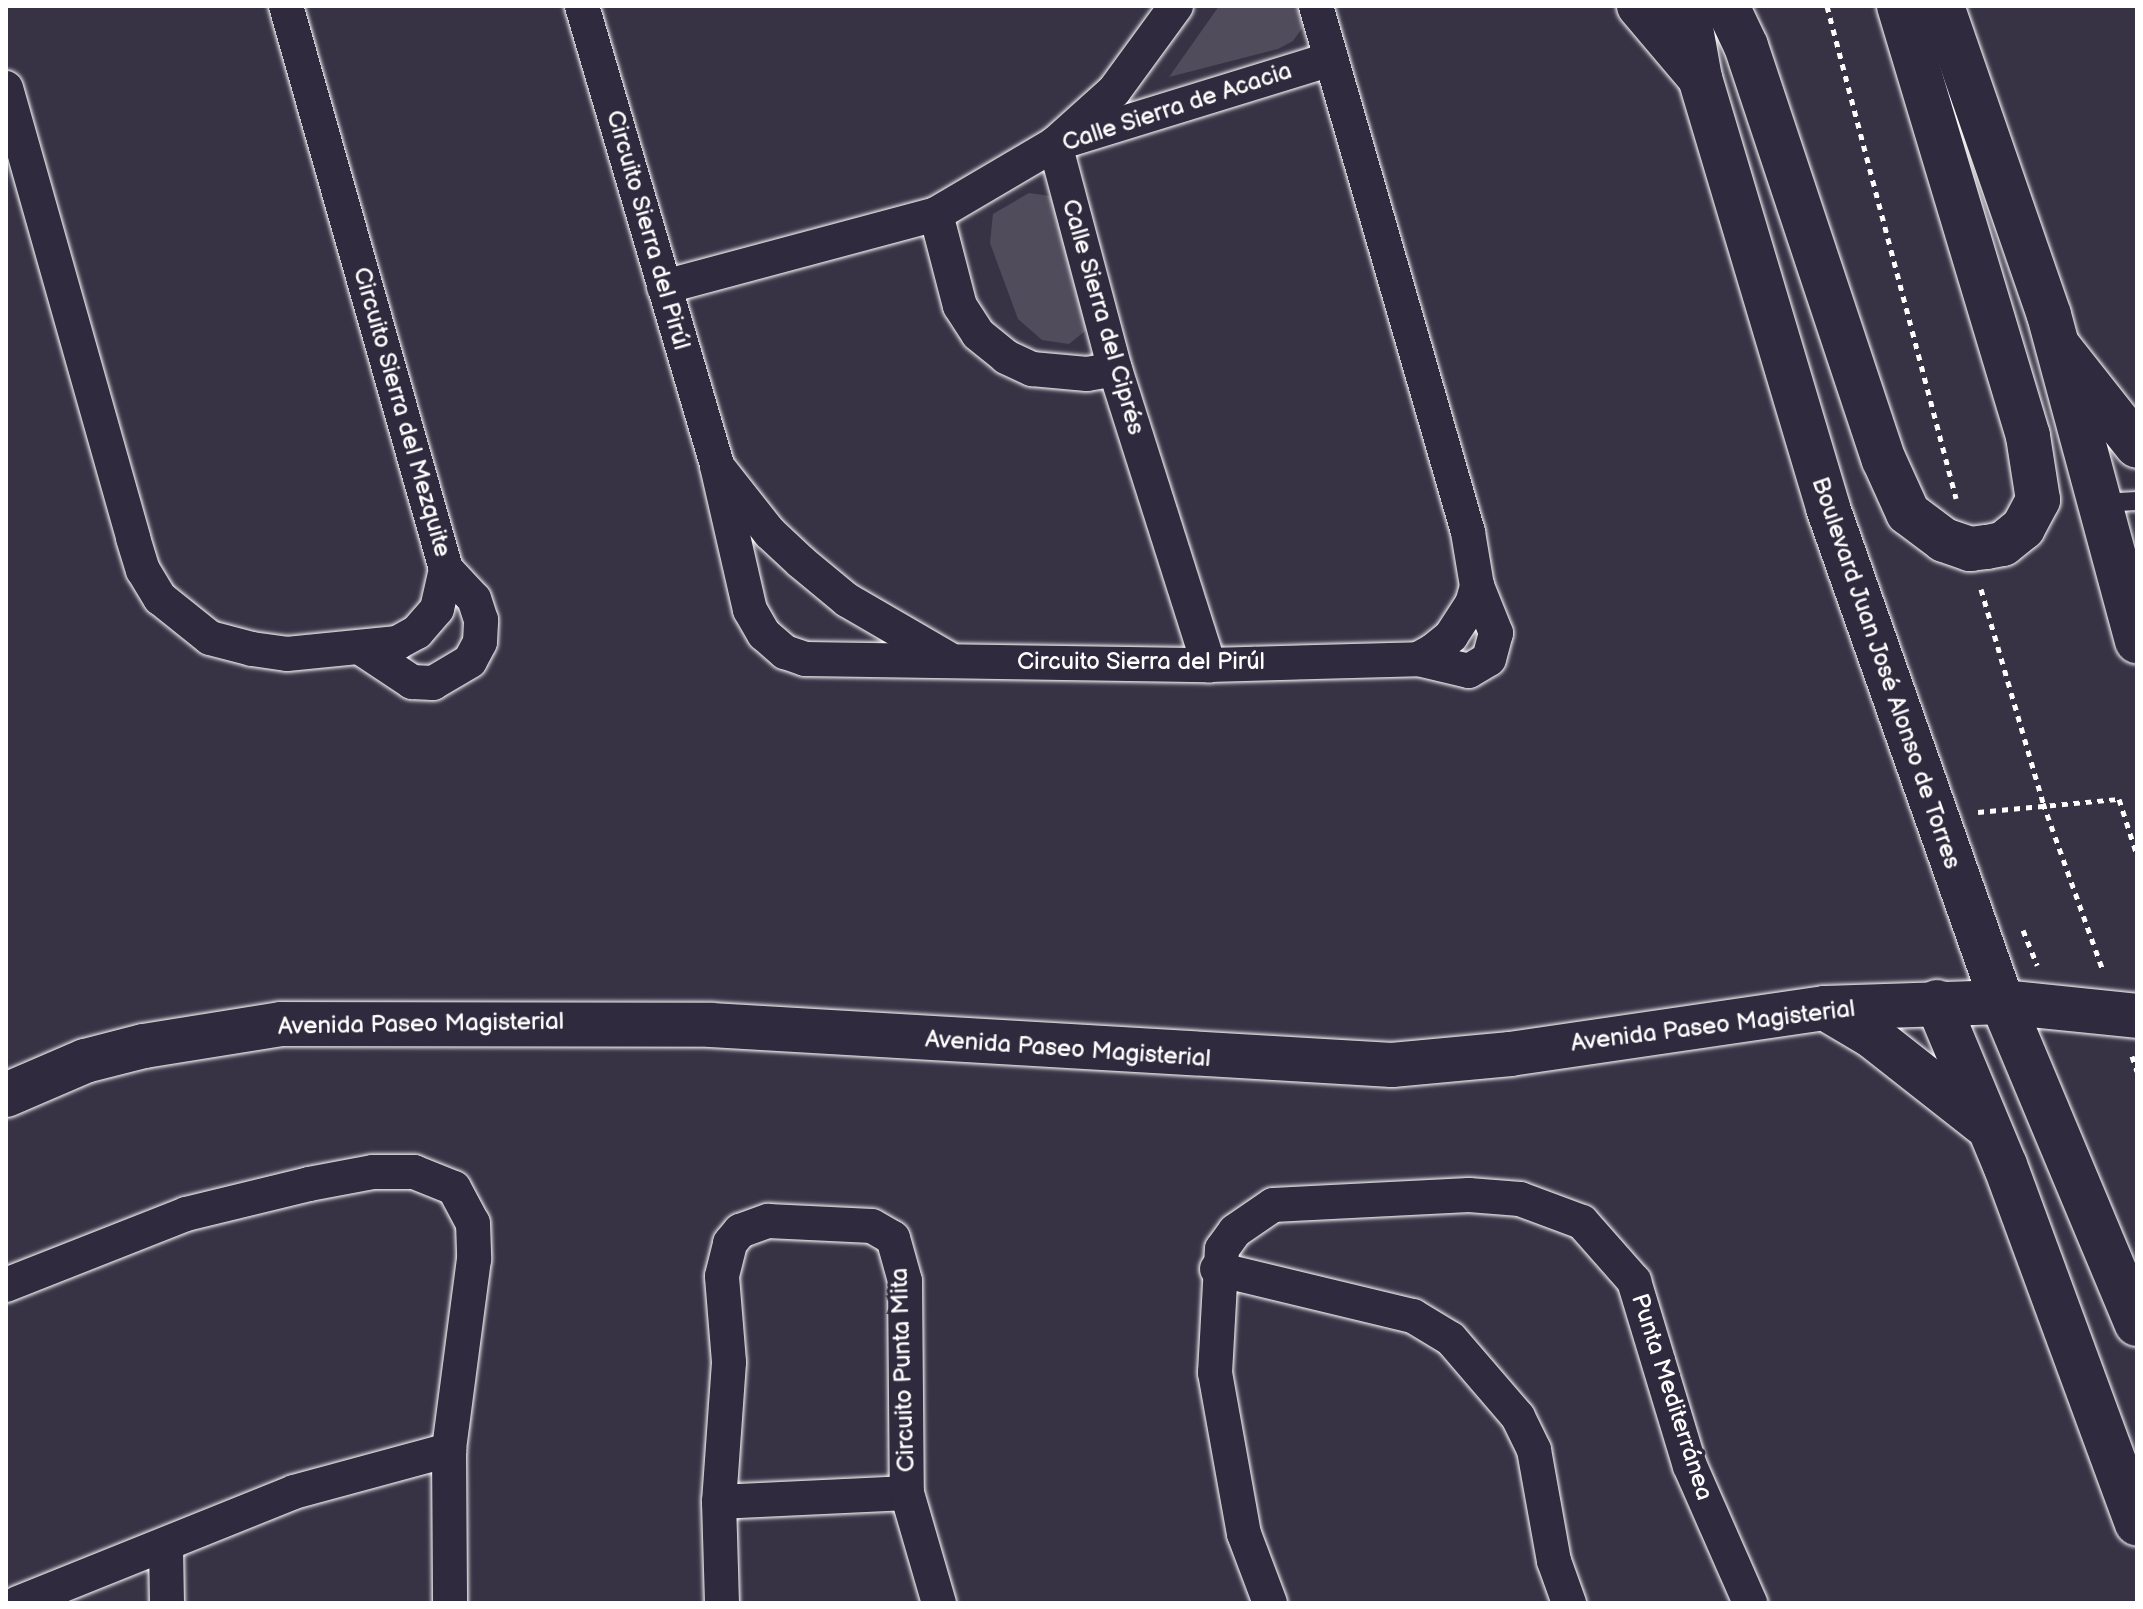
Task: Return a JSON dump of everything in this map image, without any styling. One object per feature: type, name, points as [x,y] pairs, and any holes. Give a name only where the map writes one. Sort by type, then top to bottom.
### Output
[{"type":"main road","points":[[1639,6],[1700,78]]},
{"type":"main road","name":"Boulevard Juan José Alonso de Torres","points":[[1687,6],[1700,78],[1828,508],[2002,1002],[2137,1324]]},
{"type":"main road","points":[[1727,6],[1746,46],[1884,460],[1908,513],[1944,540],[1970,549],[1987,547],[2003,544],[2023,528],[2038,500],[2028,436],[1899,6]]},
{"type":"main road","points":[[1942,6],[2058,346],[2117,502],[2136,637]]},
{"type":"main road","points":[[2058,346],[2137,446]]},
{"type":"main road","points":[[1937,1002],[2137,1524]]},
{"type":"main road","name":"Avenida Paseo Magisterial","points":[[6,1095],[85,1061],[208,1032],[281,1024],[711,1025],[1392,1065],[1510,1054],[1825,1008],[2002,1002],[2137,1016]]},
{"type":"main road","points":[[1825,1008],[1883,1044],[1987,1127]]},
{"type":"street","name":"Circuito Sierra del Mezquite","points":[[6,88],[133,538],[143,570],[160,598],[210,638],[252,649],[287,654],[364,650],[397,643],[417,632],[444,593],[446,569],[286,6]]},
{"type":"street","points":[[1055,144],[1114,91],[1176,6]]},
{"type":"street","name":"Circuito Sierra del Pirúl","points":[[590,8],[664,287],[717,466],[770,533],[835,591],[890,629],[951,660],[1209,665],[1418,659],[1451,636],[1464,620],[1477,586],[1468,532],[1316,6]]},
{"type":"street","name":"Calle Sierra de Acacia","points":[[664,287],[936,214],[1055,144],[1331,59]]},
{"type":"street","name":"Calle Sierra del Ciprés","points":[[1055,144],[1115,369],[1209,665]]},
{"type":"street","points":[[936,214],[960,306],[978,334],[1006,357],[1032,369],[1060,374],[1115,369]]},
{"type":"street","points":[[717,466],[750,610],[764,634],[785,652],[827,662],[951,660]]},
{"type":"street","points":[[364,650],[412,682],[433,683],[470,661],[480,642],[481,620],[474,599],[446,569]]},
{"type":"street","points":[[6,1285],[217,1206],[373,1172],[437,1177],[454,1188],[473,1223],[474,1259],[449,1450],[450,1603]]},
{"type":"street","name":"Punta Mediterránea","points":[[1270,1603],[1244,1534],[1227,1456],[1215,1373],[1217,1269],[1235,1231],[1273,1205],[1469,1195],[1520,1199],[1582,1222],[1634,1281],[1690,1466],[1750,1603]]},
{"type":"street","name":"Circuito Punta Mita","points":[[722,1603],[719,1502],[729,1362],[722,1276],[725,1255],[740,1231],[768,1221],[872,1226],[893,1238],[905,1281],[907,1493],[939,1603]]},
{"type":"street","points":[[1217,1269],[1413,1316],[1451,1339],[1511,1408],[1534,1450],[1554,1561],[1569,1603]]},
{"type":"street","points":[[18,1603],[294,1492],[449,1450]]},
{"type":"street","points":[[719,1502],[907,1493]]},
{"type":"street","points":[[166,1546],[167,1603]]},
{"type":"path","points":[[1977,809],[2119,799],[2137,855]]},
{"type":"shaded area","points":[[1219,6],[1304,6],[1303,27],[1293,41],[1278,49],[1169,77]]},
{"type":"shaded area","points":[[1029,193],[1050,196],[1060,204],[1090,327],[1069,344],[1042,340],[1018,319],[990,243],[993,214]]}]
